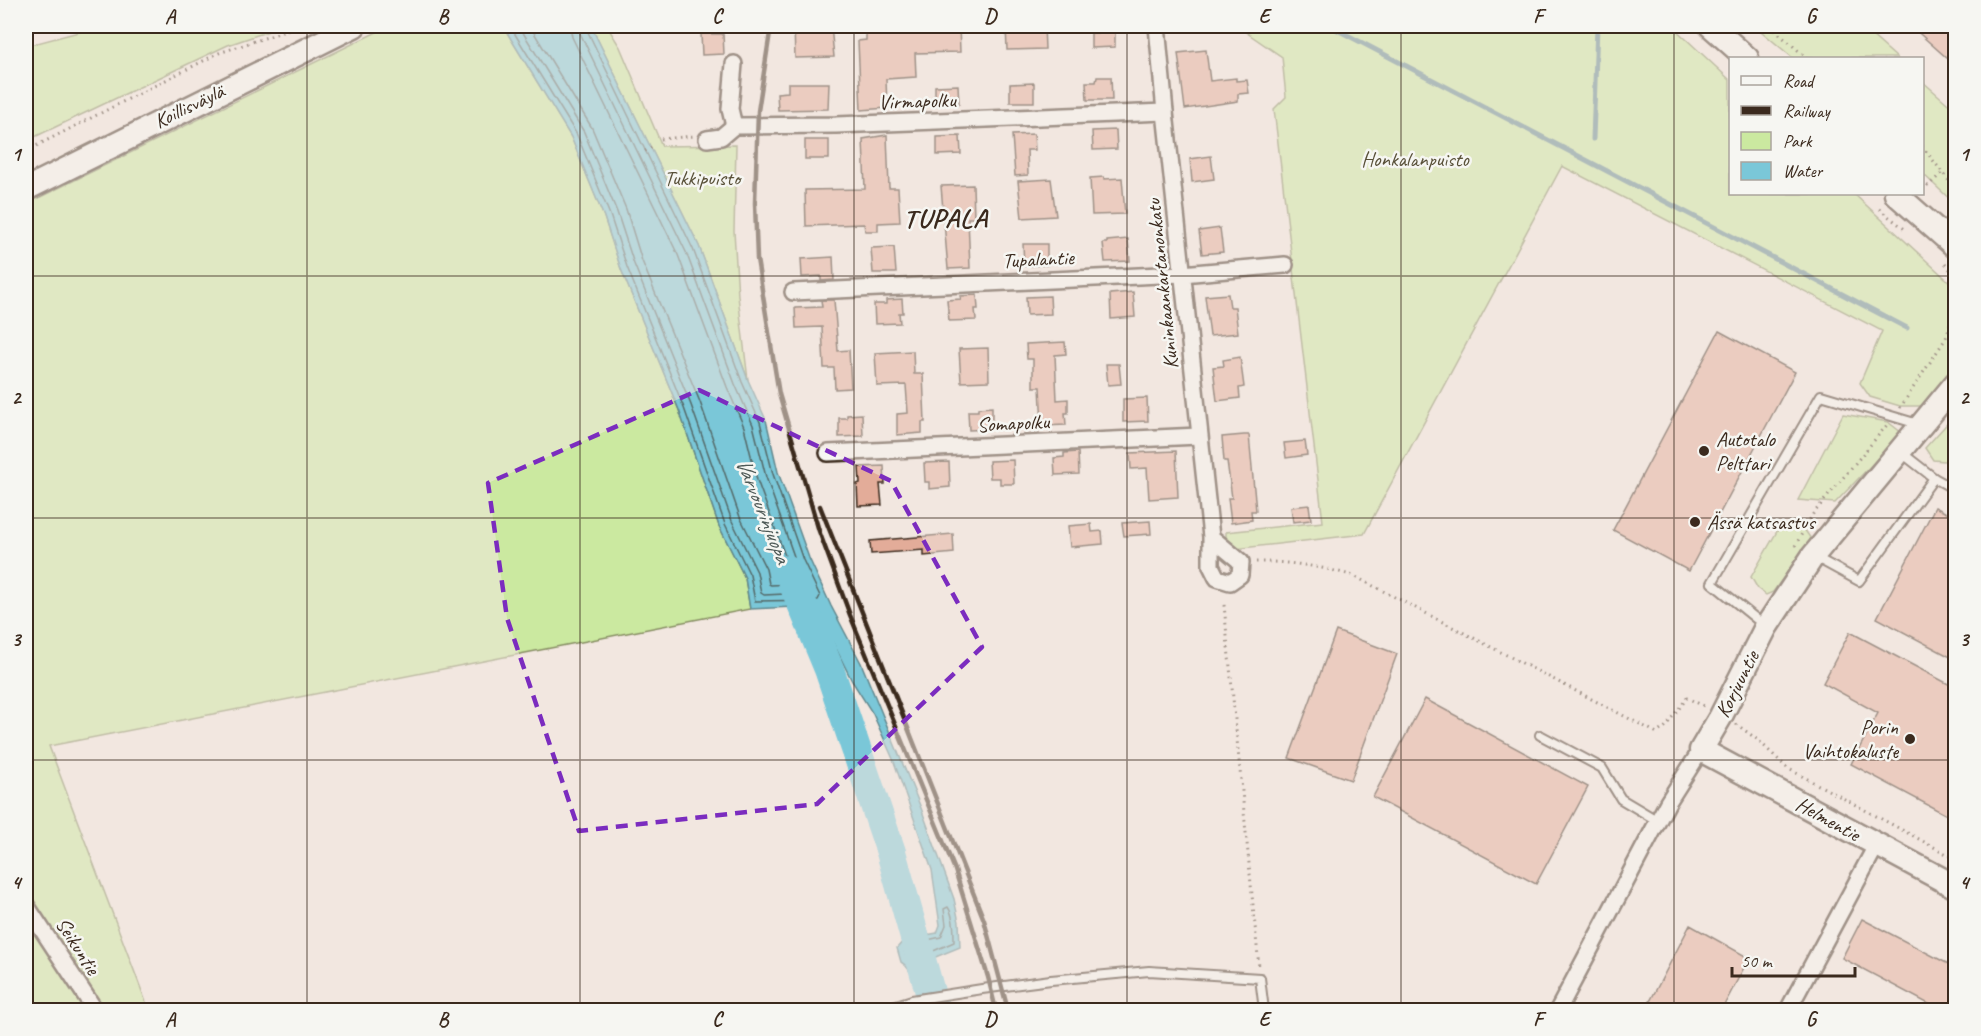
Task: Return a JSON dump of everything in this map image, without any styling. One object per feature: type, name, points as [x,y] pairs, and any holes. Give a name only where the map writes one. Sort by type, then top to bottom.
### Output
[{"type":"street","name":"Koillisväylä","points":[[26,189],[354,26]]},
{"type":"street","name":"Kuninkaankartanonkatu","points":[[1157,26],[1211,537],[1211,566],[1217,578],[1230,582],[1240,575],[1241,562]]},
{"type":"street","points":[[1711,26],[1746,57]]},
{"type":"street","points":[[707,139],[721,137],[734,126],[730,108],[734,64]]},
{"type":"street","name":"Virmapolku","points":[[734,126],[836,125],[1165,112]]},
{"type":"street","points":[[1897,195],[1956,247]]},
{"type":"street","name":"Tupalantie","points":[[793,292],[1182,274],[1285,265]]},
{"type":"street","name":"Korjuuntie","points":[[1557,1011],[1658,821],[1701,750],[1713,711],[1766,627],[1814,556],[1956,383]]},
{"type":"street","name":"Somapolku","points":[[828,453],[1199,436]]},
{"type":"street","points":[[1211,537],[1241,562]]},
{"type":"street","name":"Helmentie","points":[[1701,750],[1956,887]]},
{"type":"street","points":[[1788,1011],[1876,846]]},
{"type":"street","name":"Seikuntie","points":[[26,905],[95,1011]]},
{"type":"lane","points":[[1766,627],[1712,583],[1821,395],[1923,425]]},
{"type":"lane","points":[[1899,451],[1956,490]]},
{"type":"lane","points":[[1814,556],[1859,581],[1934,477]]},
{"type":"lane","points":[[1540,735],[1602,768],[1621,798],[1658,821]]},
{"type":"lane","points":[[881,1011],[912,1000],[982,989],[1149,971],[1260,978],[1264,1011]]},
{"type":"path","points":[[26,151],[219,53],[300,26]]},
{"type":"path","points":[[1770,26],[1806,57]]},
{"type":"path","points":[[661,139],[694,136],[707,139]]},
{"type":"path","points":[[645,151],[653,146]]},
{"type":"path","points":[[1924,147],[1956,190]]},
{"type":"path","points":[[1924,183],[1928,186],[1942,173]]},
{"type":"path","points":[[1789,556],[1813,514],[1895,416],[1946,338],[1953,319],[1956,287]]},
{"type":"path","points":[[1241,562],[1269,561],[1316,567],[1354,576],[1657,734],[1687,698],[1742,727],[1787,768],[1956,859]]},
{"type":"path","points":[[1224,605],[1260,978]]},
{"type":"path","points":[[1709,697],[1713,711]]},
{"type":"highlighted area","points":[[699,390],[891,481],[982,647],[817,804],[579,831],[507,618],[488,483]]},
{"type":"green space","points":[[101,26],[284,26],[228,45],[26,141],[26,46]]},
{"type":"green space","points":[[389,26],[503,26],[571,137],[604,217],[621,269],[679,410],[719,526],[745,578],[750,609],[49,746],[149,1010],[26,1010],[26,204]]},
{"type":"green space","name":"Tukkipuisto","points":[[591,26],[607,26],[620,47],[662,146],[736,145],[734,231],[738,296],[748,380],[699,246]]},
{"type":"green space","name":"Honkalanpuisto","points":[[1237,26],[1672,26],[1729,79],[1729,195],[1855,195],[1955,287],[1955,372],[1931,406],[1900,406],[1870,397],[1860,383],[1882,331],[1562,166],[1364,534],[1226,550],[1226,532],[1323,522],[1274,109],[1286,97],[1282,57]]},
{"type":"green space","points":[[1755,26],[1861,26],[1896,57],[1792,57]]},
{"type":"green space","points":[[1924,83],[1955,110],[1955,204],[1924,175]]},
{"type":"green space","points":[[1843,414],[1888,422],[1902,433],[1835,503],[1798,500]]},
{"type":"green space","points":[[1955,415],[1955,462],[1933,460],[1925,448]]},
{"type":"green space","points":[[1802,526],[1811,539],[1773,592],[1766,595],[1758,589],[1751,577],[1779,528]]},
{"type":"water","points":[[503,26],[591,26],[699,246],[748,380],[766,420],[778,472],[809,558],[861,663],[921,808],[954,899],[959,922],[960,947],[933,958],[944,1010],[919,1010],[910,971],[901,962],[897,948],[905,939],[937,933],[940,925],[932,870],[893,759],[873,714],[852,681],[815,606],[750,609],[745,578],[719,526],[679,410],[621,269],[604,217],[571,137]]},
{"type":"building","points":[[794,26],[831,26],[834,57],[795,58]]},
{"type":"building","points":[[866,26],[959,26],[960,52],[915,53],[916,77],[886,79],[887,108],[861,110],[858,41],[866,40]]},
{"type":"building","points":[[1006,26],[1044,26],[1045,49],[1007,50]]},
{"type":"building","points":[[1911,26],[1956,26],[1956,66]]},
{"type":"building","points":[[1115,32],[1115,47],[1091,48],[1091,33]]},
{"type":"building","points":[[701,34],[723,34],[724,54],[702,55]]},
{"type":"building","points":[[1206,50],[1210,81],[1236,78],[1236,81],[1247,80],[1249,93],[1238,94],[1238,101],[1185,109],[1178,53]]},
{"type":"building","points":[[1097,77],[1111,77],[1112,100],[1087,100],[1086,82],[1096,82]]},
{"type":"building","points":[[788,83],[829,83],[828,109],[778,110],[777,93],[788,92]]},
{"type":"building","points":[[1034,83],[1034,102],[1010,102],[1010,84]]},
{"type":"building","points":[[958,85],[959,104],[935,105],[935,86]]},
{"type":"building","points":[[1116,130],[1117,149],[1093,150],[1092,131]]},
{"type":"building","points":[[1034,134],[1035,150],[1027,150],[1028,175],[1015,176],[1012,135]]},
{"type":"building","points":[[887,135],[889,188],[898,188],[900,222],[878,223],[878,231],[865,231],[864,224],[806,226],[805,190],[865,189],[863,139]]},
{"type":"building","points":[[960,136],[961,154],[937,155],[937,137]]},
{"type":"building","points":[[805,140],[829,140],[829,159],[805,159]]},
{"type":"building","points":[[1211,156],[1214,179],[1192,182],[1190,159]]},
{"type":"building","points":[[1104,177],[1104,179],[1122,178],[1125,214],[1092,215],[1090,178]]},
{"type":"building","points":[[1051,179],[1056,216],[1022,218],[1018,181]]},
{"type":"building","points":[[973,185],[974,218],[968,218],[970,268],[948,269],[941,186]]},
{"type":"building","points":[[1220,228],[1223,252],[1202,254],[1199,231]]},
{"type":"building","points":[[1128,239],[1130,261],[1105,262],[1103,243]]},
{"type":"building","points":[[1023,244],[1047,244],[1047,265],[1024,266]]},
{"type":"building","points":[[894,247],[896,273],[873,273],[871,248]]},
{"type":"building","points":[[833,257],[834,280],[821,281],[821,276],[802,277],[801,259]]},
{"type":"building","points":[[1133,292],[1135,317],[1111,319],[1110,294]]},
{"type":"building","points":[[1228,294],[1230,307],[1235,307],[1238,333],[1210,336],[1205,296]]},
{"type":"building","points":[[977,295],[976,320],[949,321],[947,300],[961,299],[960,296]]},
{"type":"building","points":[[1050,296],[1051,314],[1027,315],[1026,297]]},
{"type":"building","points":[[902,299],[903,313],[899,313],[900,323],[875,324],[874,304],[886,304],[886,300]]},
{"type":"building","points":[[821,300],[834,300],[838,351],[849,350],[851,388],[835,389],[834,368],[824,368],[822,327],[796,328],[795,308],[822,307]]},
{"type":"building","name":"Autotalo Pelttari","points":[[1719,331],[1795,372],[1689,571],[1613,530]]},
{"type":"building","points":[[1065,342],[1066,354],[1055,355],[1057,400],[1068,399],[1068,413],[1065,413],[1066,425],[1042,426],[1040,387],[1033,387],[1033,359],[1027,359],[1026,344]]},
{"type":"building","points":[[988,348],[989,381],[961,382],[959,349]]},
{"type":"building","points":[[913,351],[914,374],[923,374],[925,422],[922,422],[922,433],[897,435],[897,414],[908,413],[906,385],[877,386],[875,353]]},
{"type":"building","points":[[1240,357],[1244,387],[1239,388],[1240,398],[1217,401],[1213,367],[1224,366],[1223,360]]},
{"type":"building","points":[[1106,364],[1119,364],[1121,384],[1108,385]]},
{"type":"building","points":[[1147,398],[1148,421],[1123,422],[1123,399]]},
{"type":"building","points":[[992,407],[992,429],[969,430],[968,411]]},
{"type":"building","points":[[862,414],[863,436],[839,437],[839,418]]},
{"type":"building","points":[[1249,435],[1256,511],[1251,511],[1252,520],[1231,523],[1228,498],[1232,498],[1227,461],[1224,461],[1222,437]]},
{"type":"building","points":[[1305,441],[1307,455],[1286,458],[1284,443]]},
{"type":"building","points":[[1176,451],[1178,497],[1149,499],[1147,468],[1131,469],[1130,453]]},
{"type":"building","points":[[1078,452],[1079,474],[1055,475],[1054,458],[1064,457],[1064,453]]},
{"type":"building","points":[[1013,460],[1014,484],[1000,484],[1000,478],[990,478],[989,461]]},
{"type":"building","points":[[949,462],[950,487],[929,489],[929,482],[925,482],[924,463]]},
{"type":"building","points":[[884,466],[885,484],[880,484],[882,505],[858,506],[859,467]]},
{"type":"building","points":[[1309,505],[1311,520],[1293,522],[1291,507]]},
{"type":"building","points":[[1935,507],[1956,518],[1956,660],[1877,618]]},
{"type":"building","points":[[1150,521],[1151,534],[1124,536],[1122,523]]},
{"type":"building","points":[[1091,524],[1092,532],[1102,531],[1103,544],[1070,547],[1068,526]]},
{"type":"building","points":[[953,534],[954,553],[924,556],[924,550],[871,554],[870,541]]},
{"type":"building","points":[[1336,631],[1397,654],[1351,780],[1289,758]]},
{"type":"building","name":"Porin Vaihtokaluste","points":[[1850,632],[1956,688],[1956,820],[1851,764],[1878,713],[1823,683]]},
{"type":"building","points":[[1425,699],[1588,787],[1536,884],[1373,797]]},
{"type":"building","points":[[1862,919],[1956,968],[1956,1011],[1942,1011],[1842,958]]},
{"type":"building","points":[[1690,925],[1749,958],[1721,1011],[1645,1011]]},
{"type":"waterway","points":[[1330,26],[1907,328]]},
{"type":"waterway","points":[[1593,139],[1597,26]]},
{"type":"waterway","name":"Varvourinjuopa","points":[[788,570],[829,669],[891,852],[935,1010]]},
{"type":"railway","points":[[771,26],[758,111],[755,203],[757,259],[779,394],[819,531],[850,615],[955,870],[996,1010]]},
{"type":"railway","points":[[820,506],[984,920],[1008,1010]]},
{"type":"place","name":"Autotalo Pelttari","points":[[1704,451]]},
{"type":"place","name":"Ässä katsastus","points":[[1695,522]]},
{"type":"place","name":"Porin Vaihtokaluste","points":[[1910,739]]},
{"type":"district","name":"TUPALA","points":[[946,218]]}]
